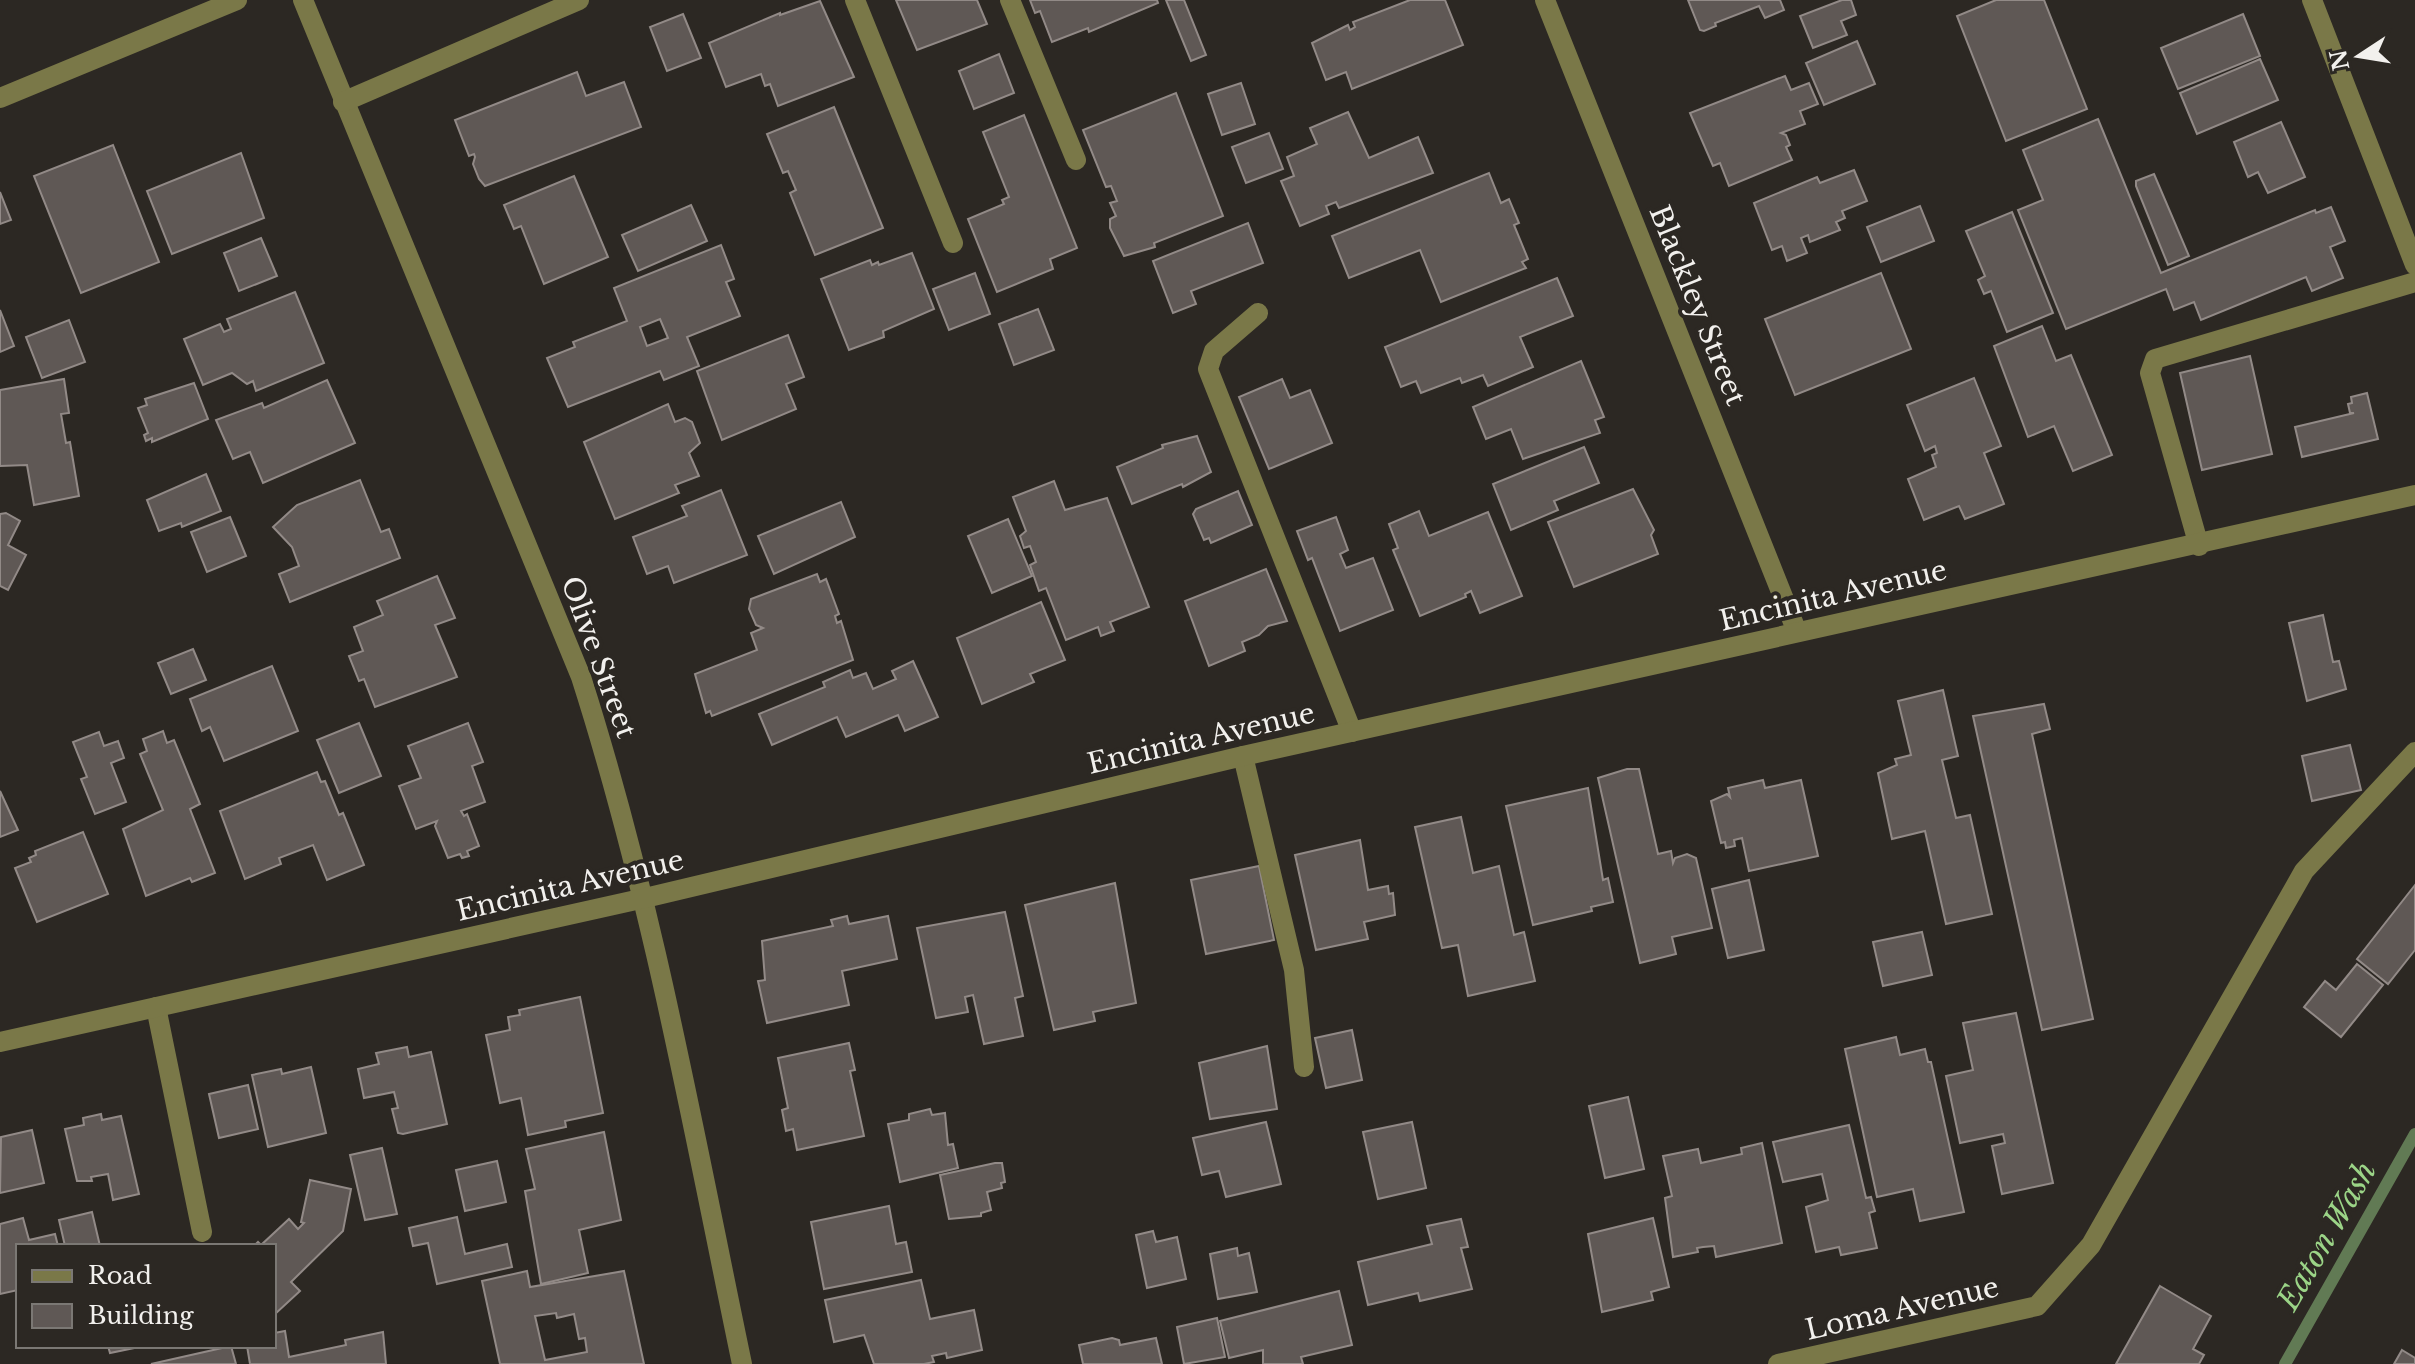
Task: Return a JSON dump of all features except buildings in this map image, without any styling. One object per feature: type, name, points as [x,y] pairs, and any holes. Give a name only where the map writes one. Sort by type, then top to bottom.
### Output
[{"type":"street","points":[[0,98],[237,0]]},
{"type":"street","name":"Olive Street","points":[[303,0],[581,677],[615,785],[645,898],[742,1364]]},
{"type":"street","points":[[343,102],[579,0]]},
{"type":"street","points":[[855,0],[953,243]]},
{"type":"street","points":[[1010,0],[1076,160]]},
{"type":"street","name":"Blackley Street","points":[[1545,0],[1797,632]]},
{"type":"street","points":[[2312,0],[2407,218],[2415,265]]},
{"type":"street","points":[[2199,546],[2150,373],[2155,359],[2415,282]]},
{"type":"street","points":[[1258,313],[1214,351],[1208,369],[1352,732]]},
{"type":"street","name":"Encinita Avenue","points":[[0,1042],[645,898],[1243,756],[2199,546],[2415,495]]},
{"type":"street","name":"Loma Avenue","points":[[1778,1364],[2037,1306],[2091,1245],[2304,871],[2415,752]]},
{"type":"street","points":[[1243,756],[1294,970],[1304,1067]]},
{"type":"street","points":[[156,1007],[202,1232]]},
{"type":"waterway","name":"Eaton Wash","points":[[2285,1364],[2415,1134]]}]
